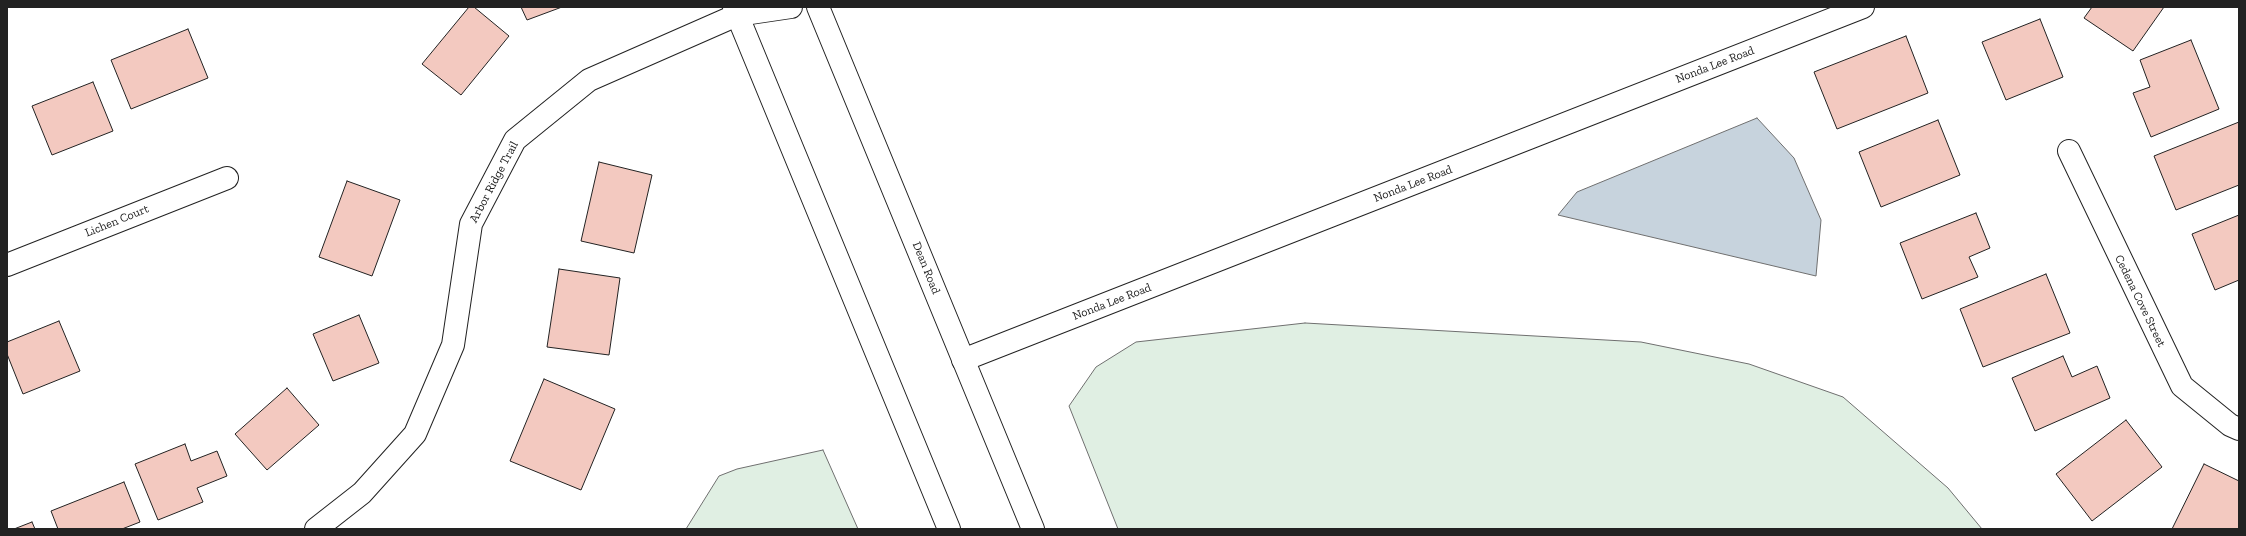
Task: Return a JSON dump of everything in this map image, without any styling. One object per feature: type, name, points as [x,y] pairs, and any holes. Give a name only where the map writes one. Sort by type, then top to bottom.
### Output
[{"type":"street","name":"Arbor Ridge Trail","points":[[316,529],[362,493],[415,434],[453,345],[471,224],[514,140],[589,80],[736,11],[791,7]]},
{"type":"street","name":"Dean Road","points":[[818,7],[1033,529]]},
{"type":"street","name":"Nonda Lee Road","points":[[964,360],[1863,7]]},
{"type":"street","points":[[736,11],[949,529]]},
{"type":"street","name":"Cedena Cove Street","points":[[2069,151],[2182,386],[2230,425],[2239,429]]},
{"type":"street","name":"Lichen Court","points":[[7,265],[227,178]]},
{"type":"green space","points":[[1305,323],[1641,342],[1749,364],[1843,397],[1948,488],[1982,529],[1118,529],[1069,406],[1096,367],[1136,342]]},
{"type":"green space","points":[[823,450],[858,529],[686,529],[719,476],[737,469]]},
{"type":"shaded area","points":[[1757,118],[1794,158],[1821,220],[1816,276],[1558,215],[1577,192]]},
{"type":"building","points":[[469,7],[474,7],[509,36],[461,95],[422,64]]},
{"type":"building","points":[[521,7],[562,7],[527,20]]},
{"type":"building","points":[[2092,7],[2164,7],[2133,51],[2084,18]]},
{"type":"building","points":[[2040,19],[2063,77],[2006,100],[1982,42]]},
{"type":"building","points":[[188,29],[208,78],[131,109],[111,60]]},
{"type":"building","points":[[1906,36],[1928,93],[1837,129],[1814,72]]},
{"type":"building","points":[[2191,40],[2219,109],[2151,137],[2133,93],[2150,87],[2140,60]]},
{"type":"building","points":[[93,82],[113,131],[52,155],[32,106]]},
{"type":"building","points":[[1938,120],[1960,175],[1881,207],[1859,152]]},
{"type":"building","points":[[2239,122],[2239,185],[2176,210],[2154,156]]},
{"type":"building","points":[[599,162],[652,175],[634,253],[581,241]]},
{"type":"building","points":[[347,181],[400,200],[372,276],[319,257]]},
{"type":"building","points":[[1976,213],[1990,248],[1969,257],[1978,277],[1922,299],[1900,243]]},
{"type":"building","points":[[2239,215],[2239,280],[2215,290],[2192,234]]},
{"type":"building","points":[[559,269],[620,278],[609,355],[547,347]]},
{"type":"building","points":[[2046,274],[2070,333],[1983,367],[1960,309]]},
{"type":"building","points":[[359,315],[379,363],[333,381],[313,334]]},
{"type":"building","points":[[59,321],[80,371],[23,394],[7,354],[7,342]]},
{"type":"building","points":[[2063,356],[2072,377],[2097,366],[2110,398],[2035,431],[2012,378]]},
{"type":"building","points":[[544,379],[615,409],[581,490],[510,461]]},
{"type":"building","points":[[287,388],[319,425],[267,470],[235,434]]},
{"type":"building","points":[[2126,420],[2162,467],[2092,521],[2056,474]]},
{"type":"building","points":[[185,444],[191,461],[217,451],[227,476],[197,488],[203,502],[158,520],[135,464]]},
{"type":"building","points":[[2204,464],[2239,481],[2239,529],[2172,529]]},
{"type":"building","points":[[124,482],[140,522],[122,529],[58,529],[51,511]]},
{"type":"building","points":[[32,522],[35,529],[14,529]]}]
